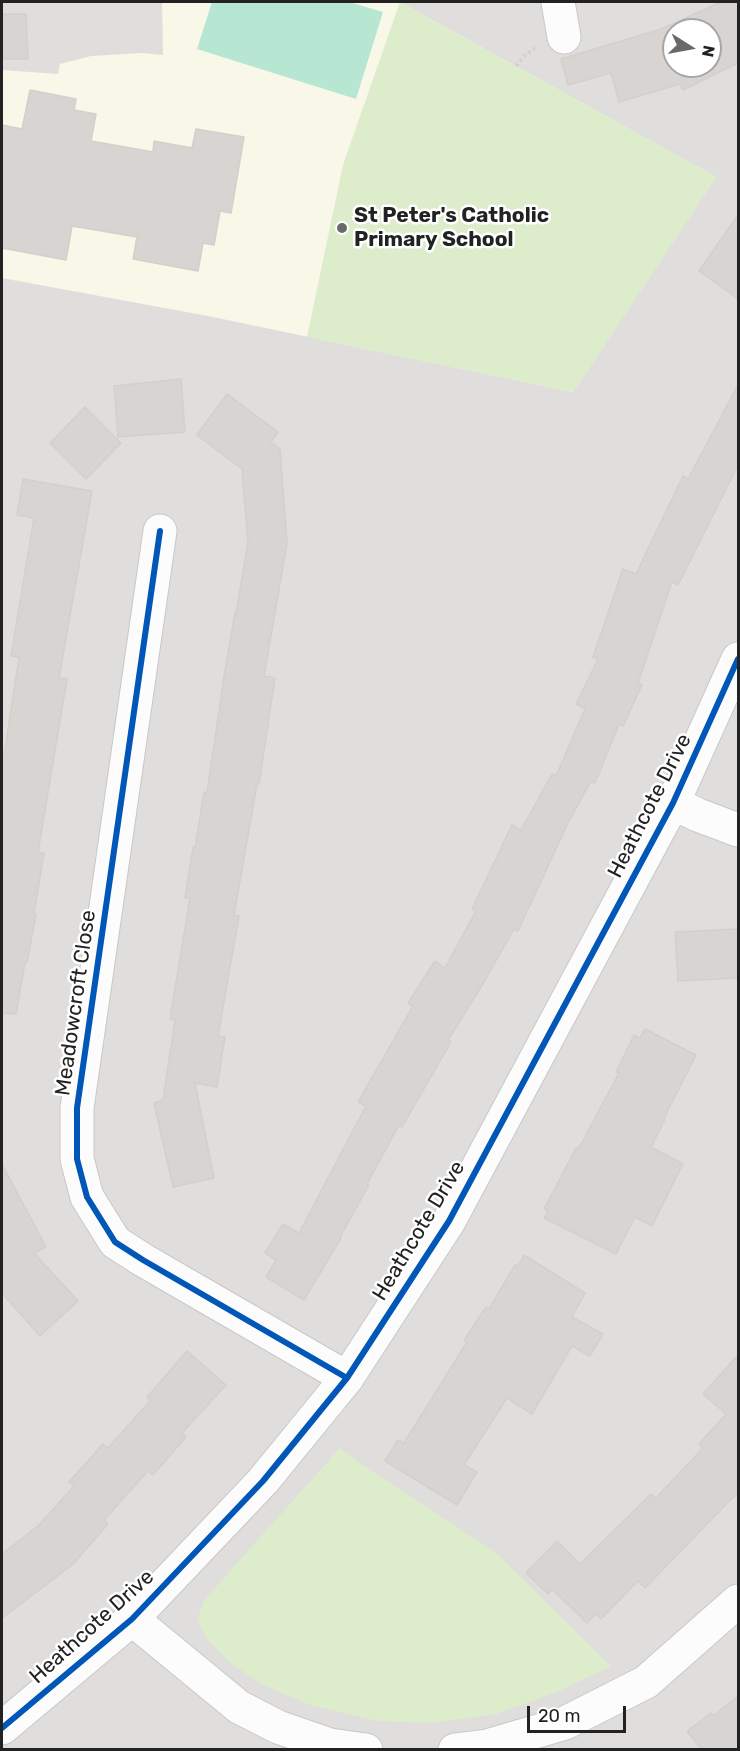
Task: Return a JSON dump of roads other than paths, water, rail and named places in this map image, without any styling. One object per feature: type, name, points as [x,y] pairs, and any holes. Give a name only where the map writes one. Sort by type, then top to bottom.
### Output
[{"type":"street","points":[[557,2],[564,37]]},
{"type":"street","name":"Meadowcroft Close","points":[[160,531],[77,1108],[77,1159],[87,1197],[115,1242],[347,1378]]},
{"type":"street","name":"Heathcote Drive","points":[[2,1728],[132,1619],[263,1481],[347,1378],[449,1221],[673,803],[738,659]]},
{"type":"street","points":[[673,803],[738,830]]},
{"type":"street","points":[[455,1749],[487,1746],[565,1723],[646,1682],[738,1601]]},
{"type":"street","points":[[132,1619],[239,1707],[278,1727],[330,1745],[366,1749]]},
{"type":"place","name":"St Peter's Catholic Primary School","points":[[342,228]]}]
